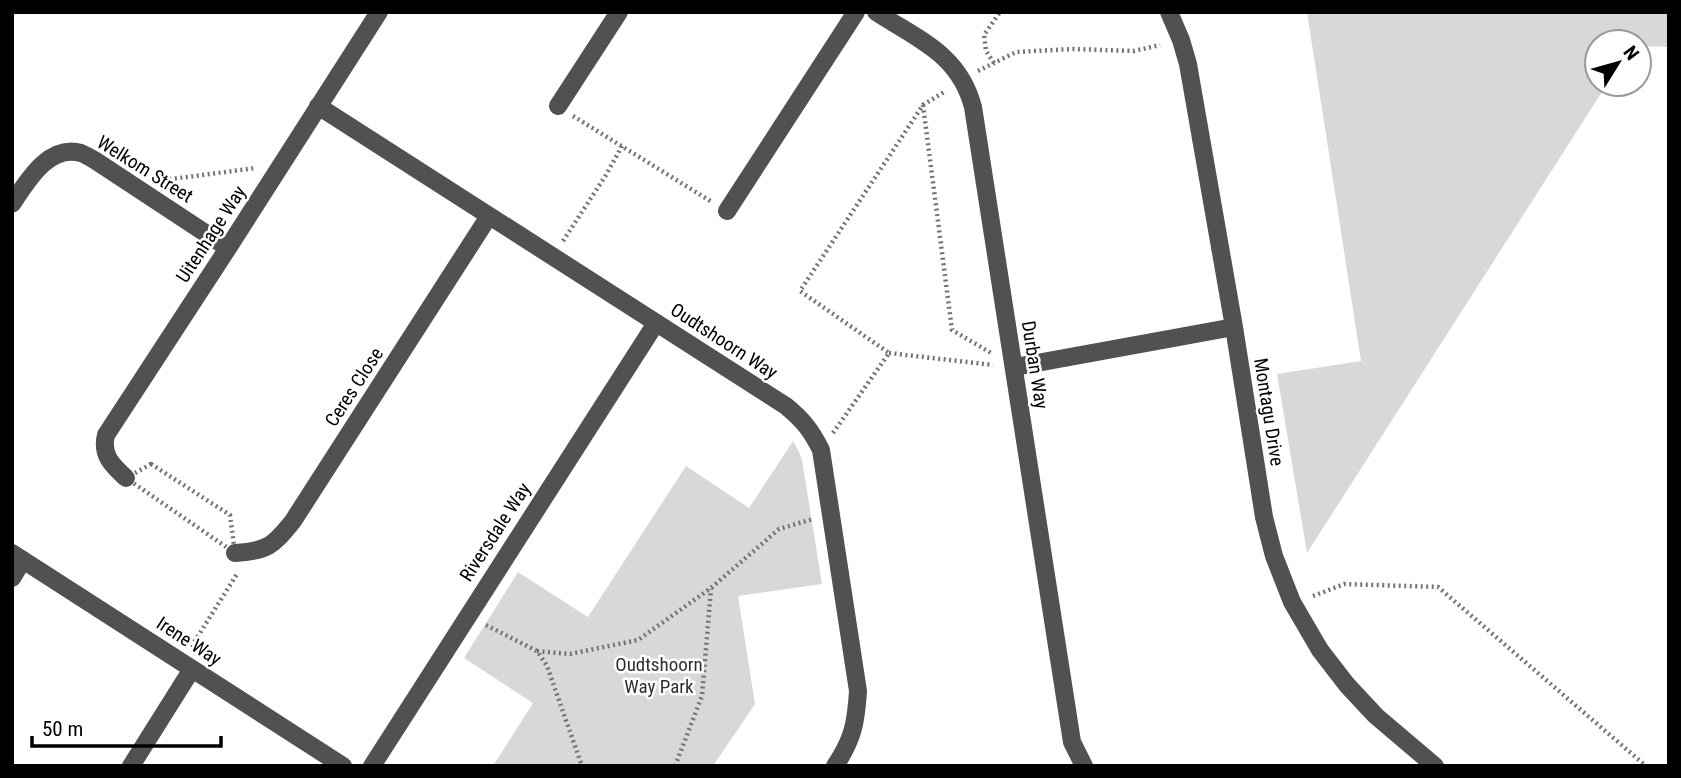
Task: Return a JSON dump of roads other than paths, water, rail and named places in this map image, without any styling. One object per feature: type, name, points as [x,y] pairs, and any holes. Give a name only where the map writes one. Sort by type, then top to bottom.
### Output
[{"type":"street","name":"Uitenhage Way","points":[[126,478],[107,456],[103,446],[106,435],[379,12]]},
{"type":"street","points":[[558,106],[619,12]]},
{"type":"street","points":[[727,211],[856,12]]},
{"type":"street","name":"Durban Way","points":[[876,12],[944,56],[970,93],[1072,742],[1084,766]]},
{"type":"street","name":"Montagu Drive","points":[[1169,12],[1188,64],[1264,517],[1275,556],[1292,602],[1320,650],[1376,716],[1431,765]]},
{"type":"street","name":"Oudtshoorn Way","points":[[318,106],[786,406],[811,429],[821,450],[858,691],[857,715],[852,736],[835,766]]},
{"type":"street","name":"Welkom Street","points":[[12,204],[42,164],[63,153],[74,152],[83,154],[228,248]]},
{"type":"street","name":"Ceres Close","points":[[235,553],[254,552],[267,547],[276,541],[293,521],[489,216]]},
{"type":"street","name":"Riversdale Way","points":[[372,766],[656,323]]},
{"type":"street","points":[[1015,367],[1234,327]]},
{"type":"street","points":[[12,578],[18,556]]},
{"type":"street","name":"Irene Way","points":[[18,556],[343,766]]},
{"type":"street","points":[[131,766],[192,668]]},
{"type":"park label","name":"Oudtshoorn Way Park","points":[[659,675]]}]
